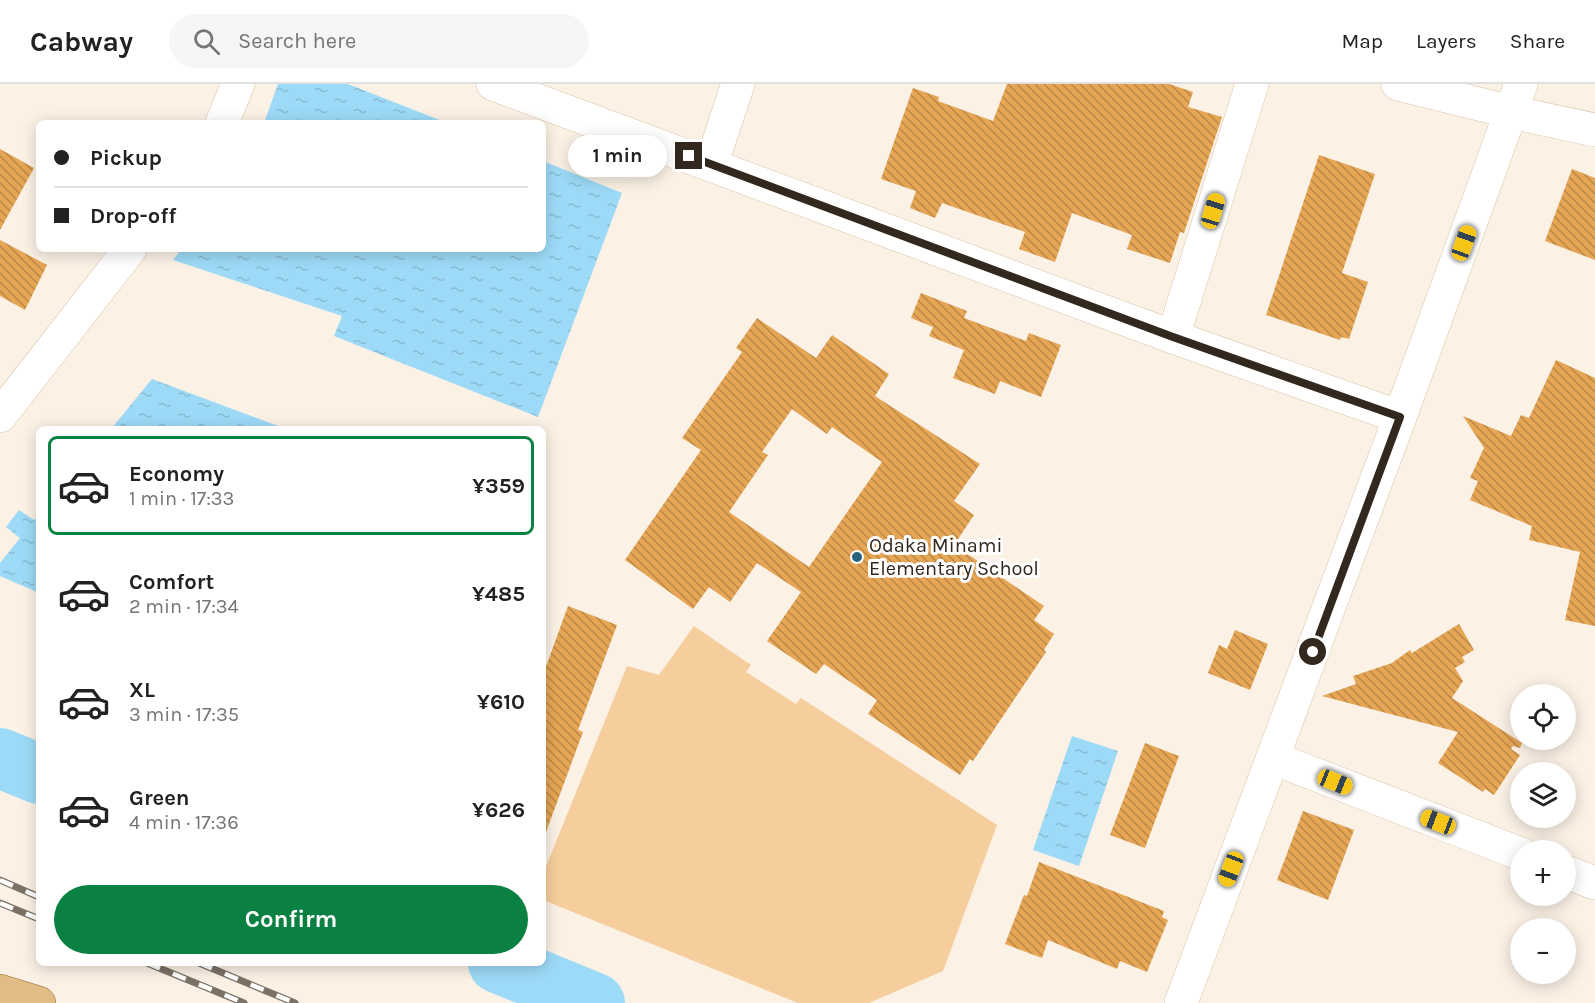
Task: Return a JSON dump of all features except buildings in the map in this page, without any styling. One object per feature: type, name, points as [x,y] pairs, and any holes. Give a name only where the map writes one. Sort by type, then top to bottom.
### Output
[{"type":"main road","points":[[3,996],[39,1003]]},
{"type":"street","points":[[223,120],[238,84]]},
{"type":"street","points":[[493,84],[1173,337],[1400,417]]},
{"type":"street","points":[[711,165],[738,84]]},
{"type":"street","points":[[1173,337],[1252,84]]},
{"type":"street","points":[[1398,84],[1516,98],[1595,130]]},
{"type":"street","points":[[1181,1003],[1400,417],[1516,98]]},
{"type":"street","points":[[0,416],[128,252]]},
{"type":"street","points":[[1273,758],[1510,850]]},
{"type":"street","points":[[1576,876],[1595,883]]},
{"type":"shaded area","points":[[694,626],[751,665],[746,672],[796,704],[801,698],[997,825],[943,971],[869,1003],[798,1003],[546,901],[546,867],[627,666],[659,675]]},
{"type":"water","points":[[278,84],[348,84],[439,120],[265,120]]},
{"type":"water","points":[[546,162],[622,193],[538,417],[334,336],[342,316],[173,260],[180,252],[546,252]]},
{"type":"water","points":[[152,379],[278,426],[113,426]]},
{"type":"water","points":[[19,510],[34,520],[36,518],[36,592],[0,576],[0,563],[20,538],[6,527]]},
{"type":"water","points":[[1072,736],[1118,751],[1079,866],[1033,850]]},
{"type":"waterway","points":[[0,758],[36,773]]},
{"type":"waterway","points":[[505,966],[595,1003]]},
{"type":"railway","points":[[0,880],[36,896]]},
{"type":"railway","points":[[0,903],[36,918]]},
{"type":"railway","points":[[154,966],[244,1003]]},
{"type":"railway","points":[[206,966],[295,1003]]},
{"type":"place","name":"Odaka Minami Elementary School","points":[[857,557]]},
{"type":"route","points":[[689,156],[1173,337],[1400,417],[1313,652]]}]
